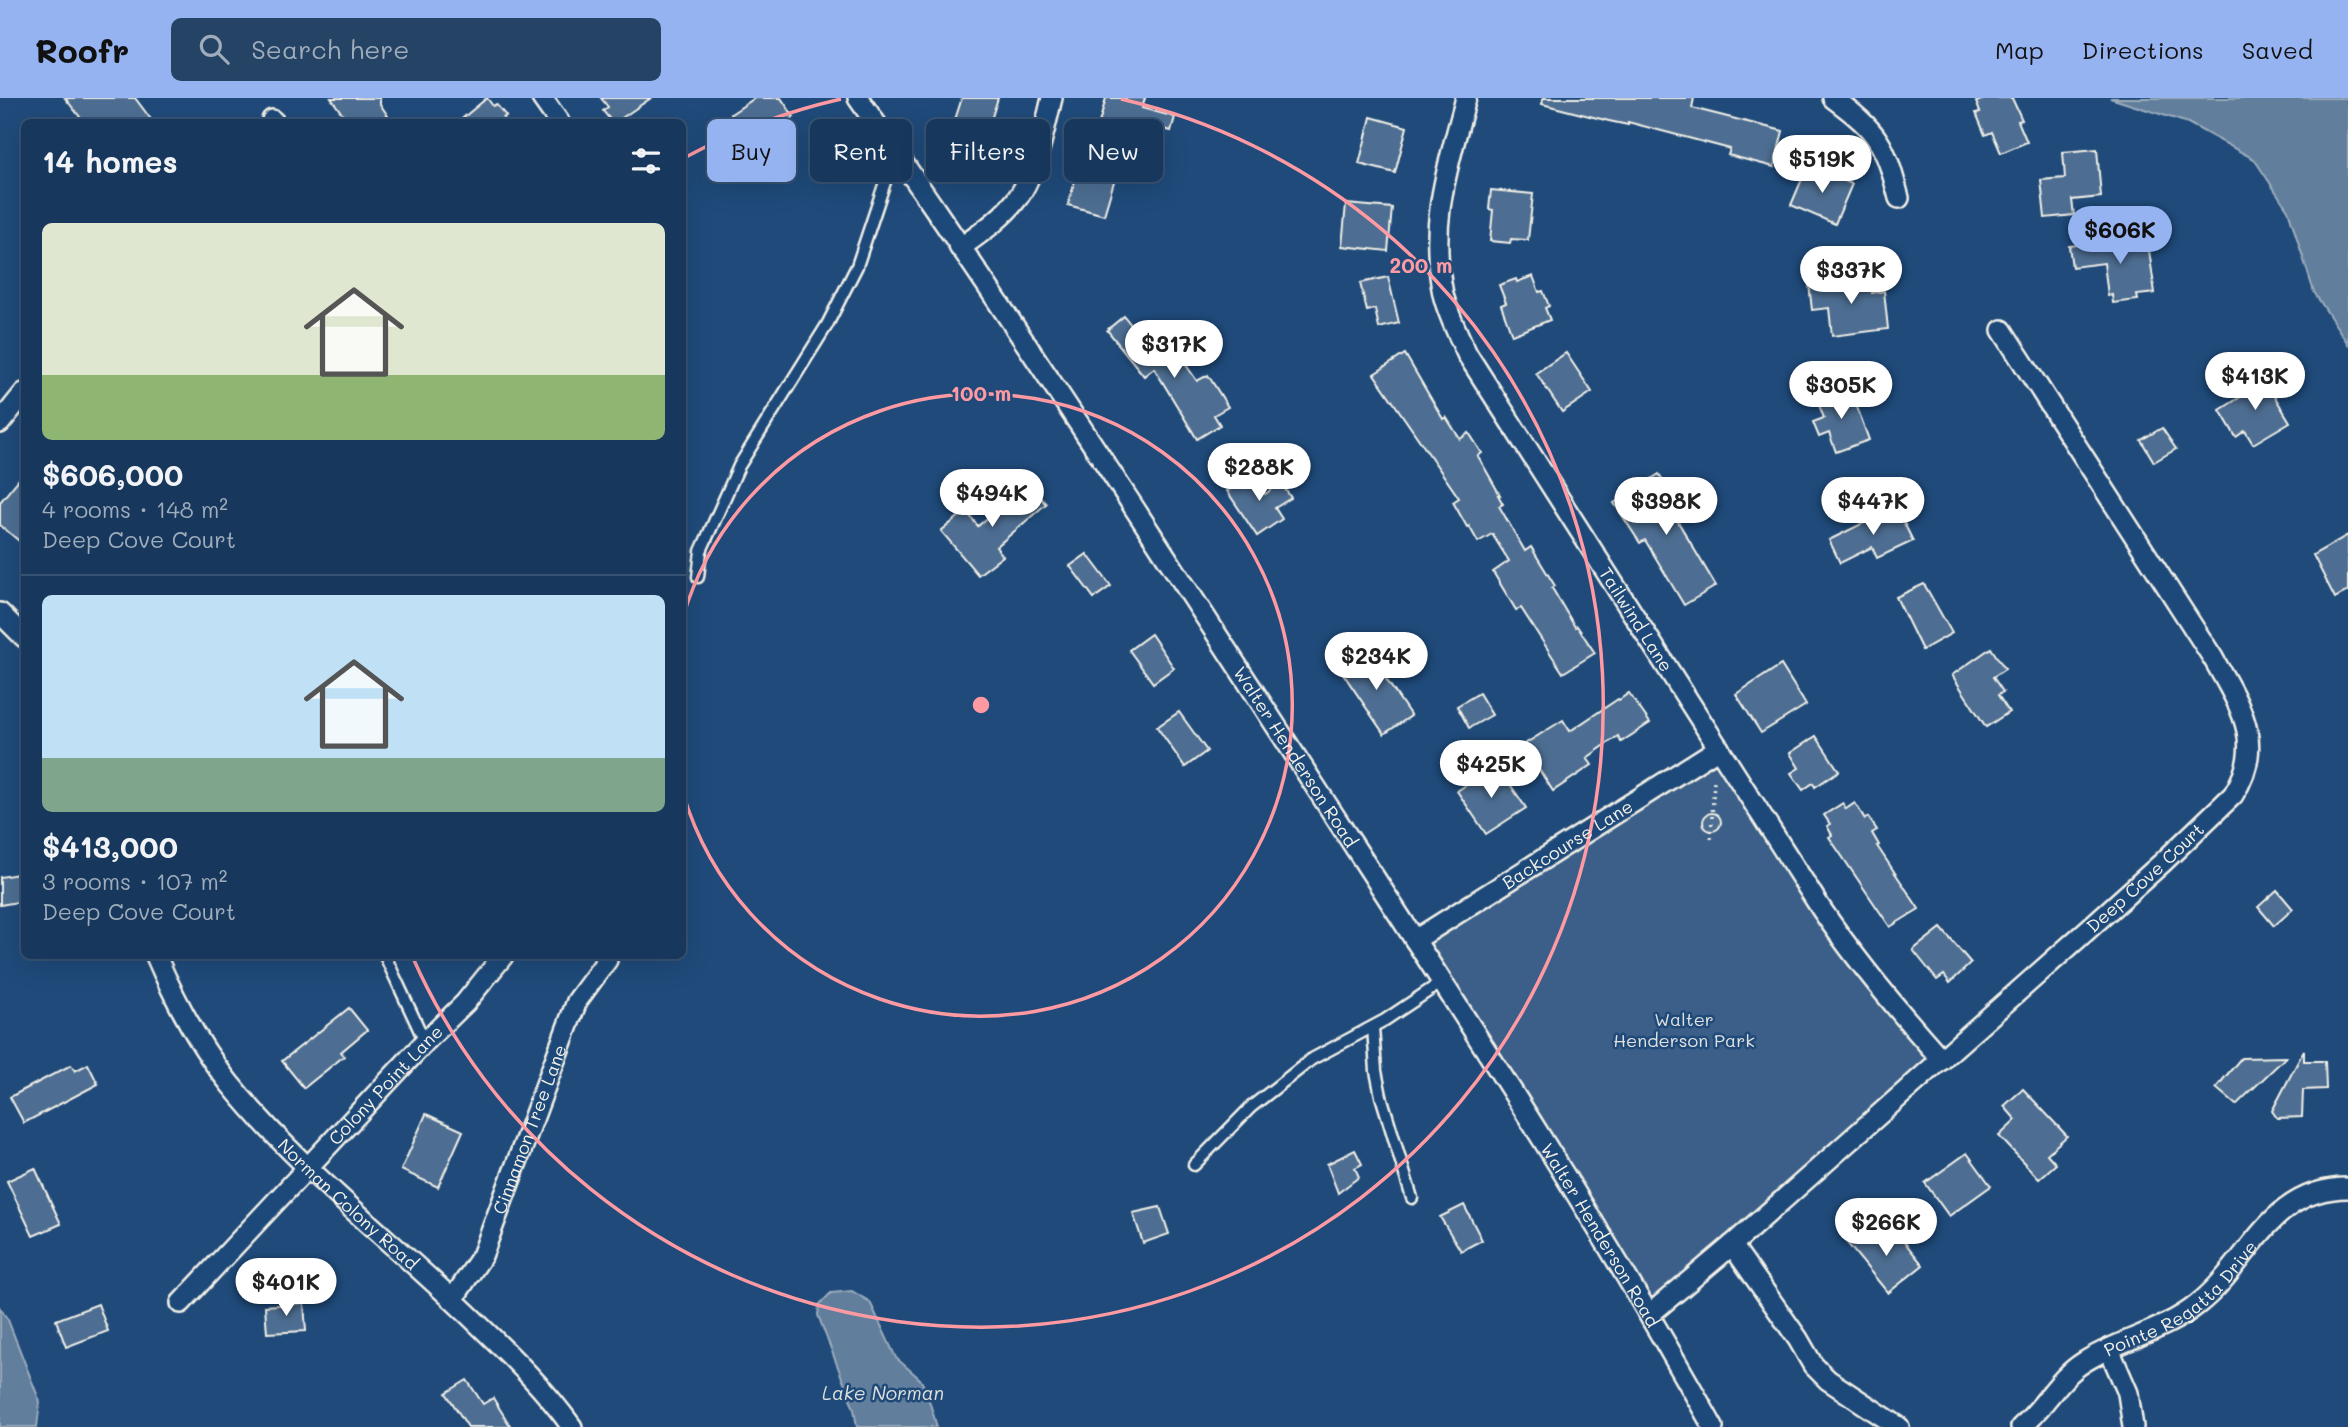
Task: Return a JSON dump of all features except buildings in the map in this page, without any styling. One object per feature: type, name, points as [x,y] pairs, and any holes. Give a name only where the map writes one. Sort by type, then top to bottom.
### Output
[{"type":"street","points":[[542,98],[557,119]]},
{"type":"street","name":"Walter Henderson Road","points":[[858,98],[872,119]]},
{"type":"street","points":[[960,248],[984,231],[1021,193],[1044,130],[1052,98]]},
{"type":"street","name":"Tailwind Lane","points":[[1466,98],[1437,216],[1438,258],[1444,296],[1467,354],[1851,953],[1941,1060]]},
{"type":"street","points":[[1833,98],[1869,128],[1883,146],[1899,198]]},
{"type":"street","name":"Walter Henderson Road","points":[[912,177],[1190,592],[1442,982],[1650,1314],[1713,1427]]},
{"type":"street","name":"Deep Cove Court","points":[[1650,1314],[1732,1245],[2162,863],[2232,795],[2249,762],[2248,728],[2213,658],[2002,330]]},
{"type":"street","points":[[0,423],[21,397]]},
{"type":"street","points":[[0,613],[21,635]]},
{"type":"street","name":"Backcourse Lane","points":[[1415,940],[1719,748]]},
{"type":"street","name":"Norman Colony Road","points":[[157,959],[167,983],[199,1039],[228,1082],[255,1114],[521,1366],[572,1427]]},
{"type":"street","name":"Colony Point Lane","points":[[181,1303],[425,1042],[465,1003],[501,959]]},
{"type":"street","name":"Cinnamon Tree Lane","points":[[453,1299],[482,1256],[577,1000],[607,960]]},
{"type":"street","name":"Pointe Regatta Drive","points":[[2021,1427],[2080,1364],[2164,1326],[2201,1302],[2230,1272],[2265,1228],[2290,1205],[2318,1191],[2348,1188]]},
{"type":"street","points":[[1732,1245],[1798,1339],[1812,1365],[1828,1380],[1899,1427]]},
{"type":"street","points":[[2109,1349],[2128,1393],[2133,1427]]},
{"type":"lane","points":[[698,578],[701,551],[739,466],[827,325],[858,266],[885,182]]},
{"type":"lane","points":[[386,959],[425,1042]]},
{"type":"lane","points":[[1194,1165],[1251,1107],[1312,1059],[1373,1027],[1442,982]]},
{"type":"lane","points":[[1373,1027],[1381,1096],[1412,1198]]},
{"type":"path","points":[[1711,839],[1714,776]]},
{"type":"green space","name":"Walter Henderson Park","points":[[1719,749],[1940,1060],[1650,1313],[1416,940]]},
{"type":"water","points":[[2110,98],[2348,98],[2348,344],[2314,292],[2288,210],[2254,159],[2188,123]]},
{"type":"water","name":"Lake Norman","points":[[852,1291],[870,1302],[896,1358],[920,1379],[937,1427],[857,1427],[854,1409],[818,1315],[819,1305],[831,1293]]},
{"type":"water","points":[[0,1308],[8,1320],[40,1402],[37,1427],[0,1427]]}]
